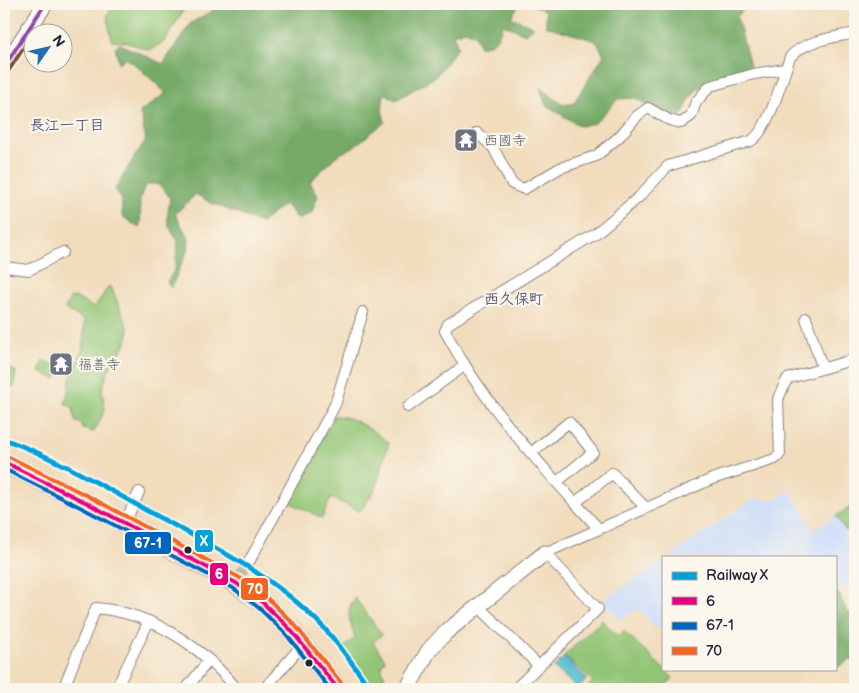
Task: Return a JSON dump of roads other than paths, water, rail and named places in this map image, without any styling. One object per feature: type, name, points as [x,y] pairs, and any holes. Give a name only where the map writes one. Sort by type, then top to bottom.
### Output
[{"type":"highway","points":[[4,462],[238,579],[304,643],[338,689]]},
{"type":"street","points":[[4,67],[45,4]]},
{"type":"street","points":[[598,528],[505,424],[464,366],[445,331],[448,324],[596,234],[639,197],[668,166],[677,161],[751,141],[758,137],[764,127],[790,58],[803,46],[855,33]]},
{"type":"street","points":[[477,133],[493,147],[512,184],[524,189],[560,168],[596,156],[619,137],[637,116],[648,108],[669,120],[681,124],[691,116],[696,102],[710,86],[754,74],[785,69]]},
{"type":"street","points":[[4,267],[29,270],[63,252]]},
{"type":"street","points":[[250,560],[335,405],[363,312]]},
{"type":"street","points":[[806,318],[822,368]]},
{"type":"street","points":[[407,689],[429,650],[451,628],[545,552],[712,479],[775,459],[780,454],[778,399],[787,379],[855,360]]},
{"type":"street","points":[[408,407],[464,366]]},
{"type":"street","points":[[531,453],[569,422],[593,452],[557,482]]},
{"type":"street","points":[[575,502],[612,473],[645,507]]},
{"type":"street","points":[[125,523],[139,492]]},
{"type":"street","points":[[516,689],[598,609],[545,552]]},
{"type":"street","points":[[479,607],[539,666]]},
{"type":"street","points":[[63,689],[96,608],[118,610],[149,621],[179,636],[209,660],[237,689]]},
{"type":"street","points":[[116,689],[149,621]]},
{"type":"street","points":[[264,689],[304,643]]},
{"type":"street","points":[[186,689],[209,660]]},
{"type":"water","points":[[564,657],[587,679],[578,689],[554,667]]},
{"type":"tunnel","points":[[240,576],[250,560]]},
{"type":"rail line","name":"X","points":[[4,439],[58,462],[92,480],[239,561],[262,576],[305,609],[324,628],[370,689]]},
{"type":"place","name":"西國寺","points":[[466,140]]},
{"type":"place","name":"福善寺","points":[[61,364]]},
{"type":"district","name":"長江一丁目","points":[[67,125]]},
{"type":"district","name":"西久保町","points":[[514,299]]}]
